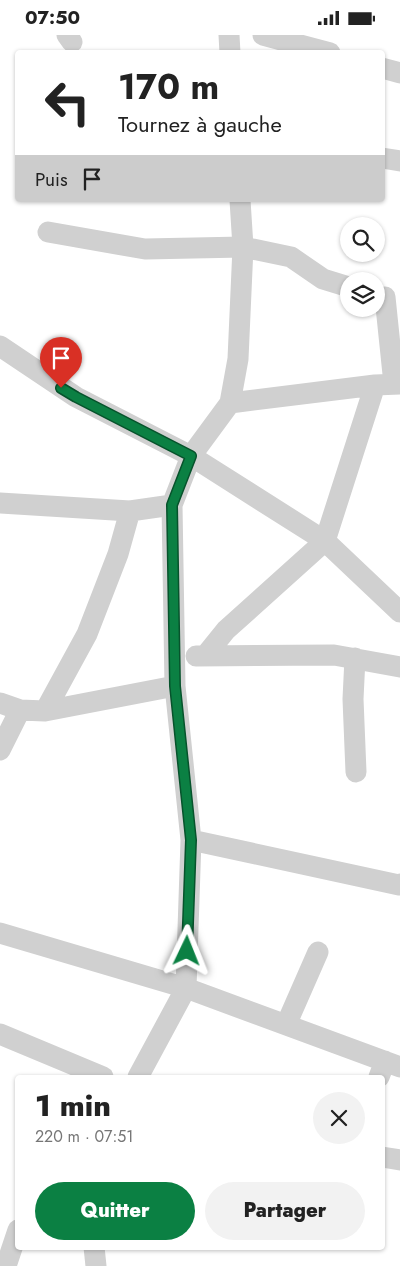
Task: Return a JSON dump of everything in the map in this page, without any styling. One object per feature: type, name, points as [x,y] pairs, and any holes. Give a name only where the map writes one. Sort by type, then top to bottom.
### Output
[{"type":"street","points":[[229,35],[230,50]]},
{"type":"street","points":[[263,35],[320,50]]},
{"type":"street","points":[[385,69],[400,73]]},
{"type":"street","points":[[385,158],[400,161]]},
{"type":"street","points":[[139,1075],[186,988],[191,840],[175,686],[172,505],[191,456],[230,403],[238,359],[243,247],[240,202]]},
{"type":"street","points":[[48,232],[145,249],[243,247],[291,257],[323,279],[340,284]]},
{"type":"street","points":[[205,656],[226,630],[325,541],[390,384],[387,296]]},
{"type":"street","points":[[1,352],[76,397],[191,456],[325,541],[400,612]]},
{"type":"street","points":[[230,403],[390,384]]},
{"type":"street","points":[[0,503],[130,511],[172,505]]},
{"type":"street","points":[[45,711],[87,634],[118,554],[130,511]]},
{"type":"street","points":[[174,655],[334,655],[400,667]]},
{"type":"street","points":[[355,658],[353,699],[356,772]]},
{"type":"street","points":[[0,703],[20,710],[45,711],[175,686]]},
{"type":"street","points":[[0,750],[20,710]]},
{"type":"street","points":[[191,840],[400,884]]},
{"type":"street","points":[[0,933],[186,988],[286,1025],[388,1068]]},
{"type":"street","points":[[286,1025],[318,952]]},
{"type":"street","points":[[0,1035],[98,1075]]},
{"type":"street","points":[[385,1158],[400,1160]]},
{"type":"street","points":[[6,1266],[15,1239]]},
{"type":"street","points":[[94,1250],[96,1266]]},
{"type":"route","points":[[61,388],[191,456],[172,505],[175,686],[191,840],[187,951]]}]
